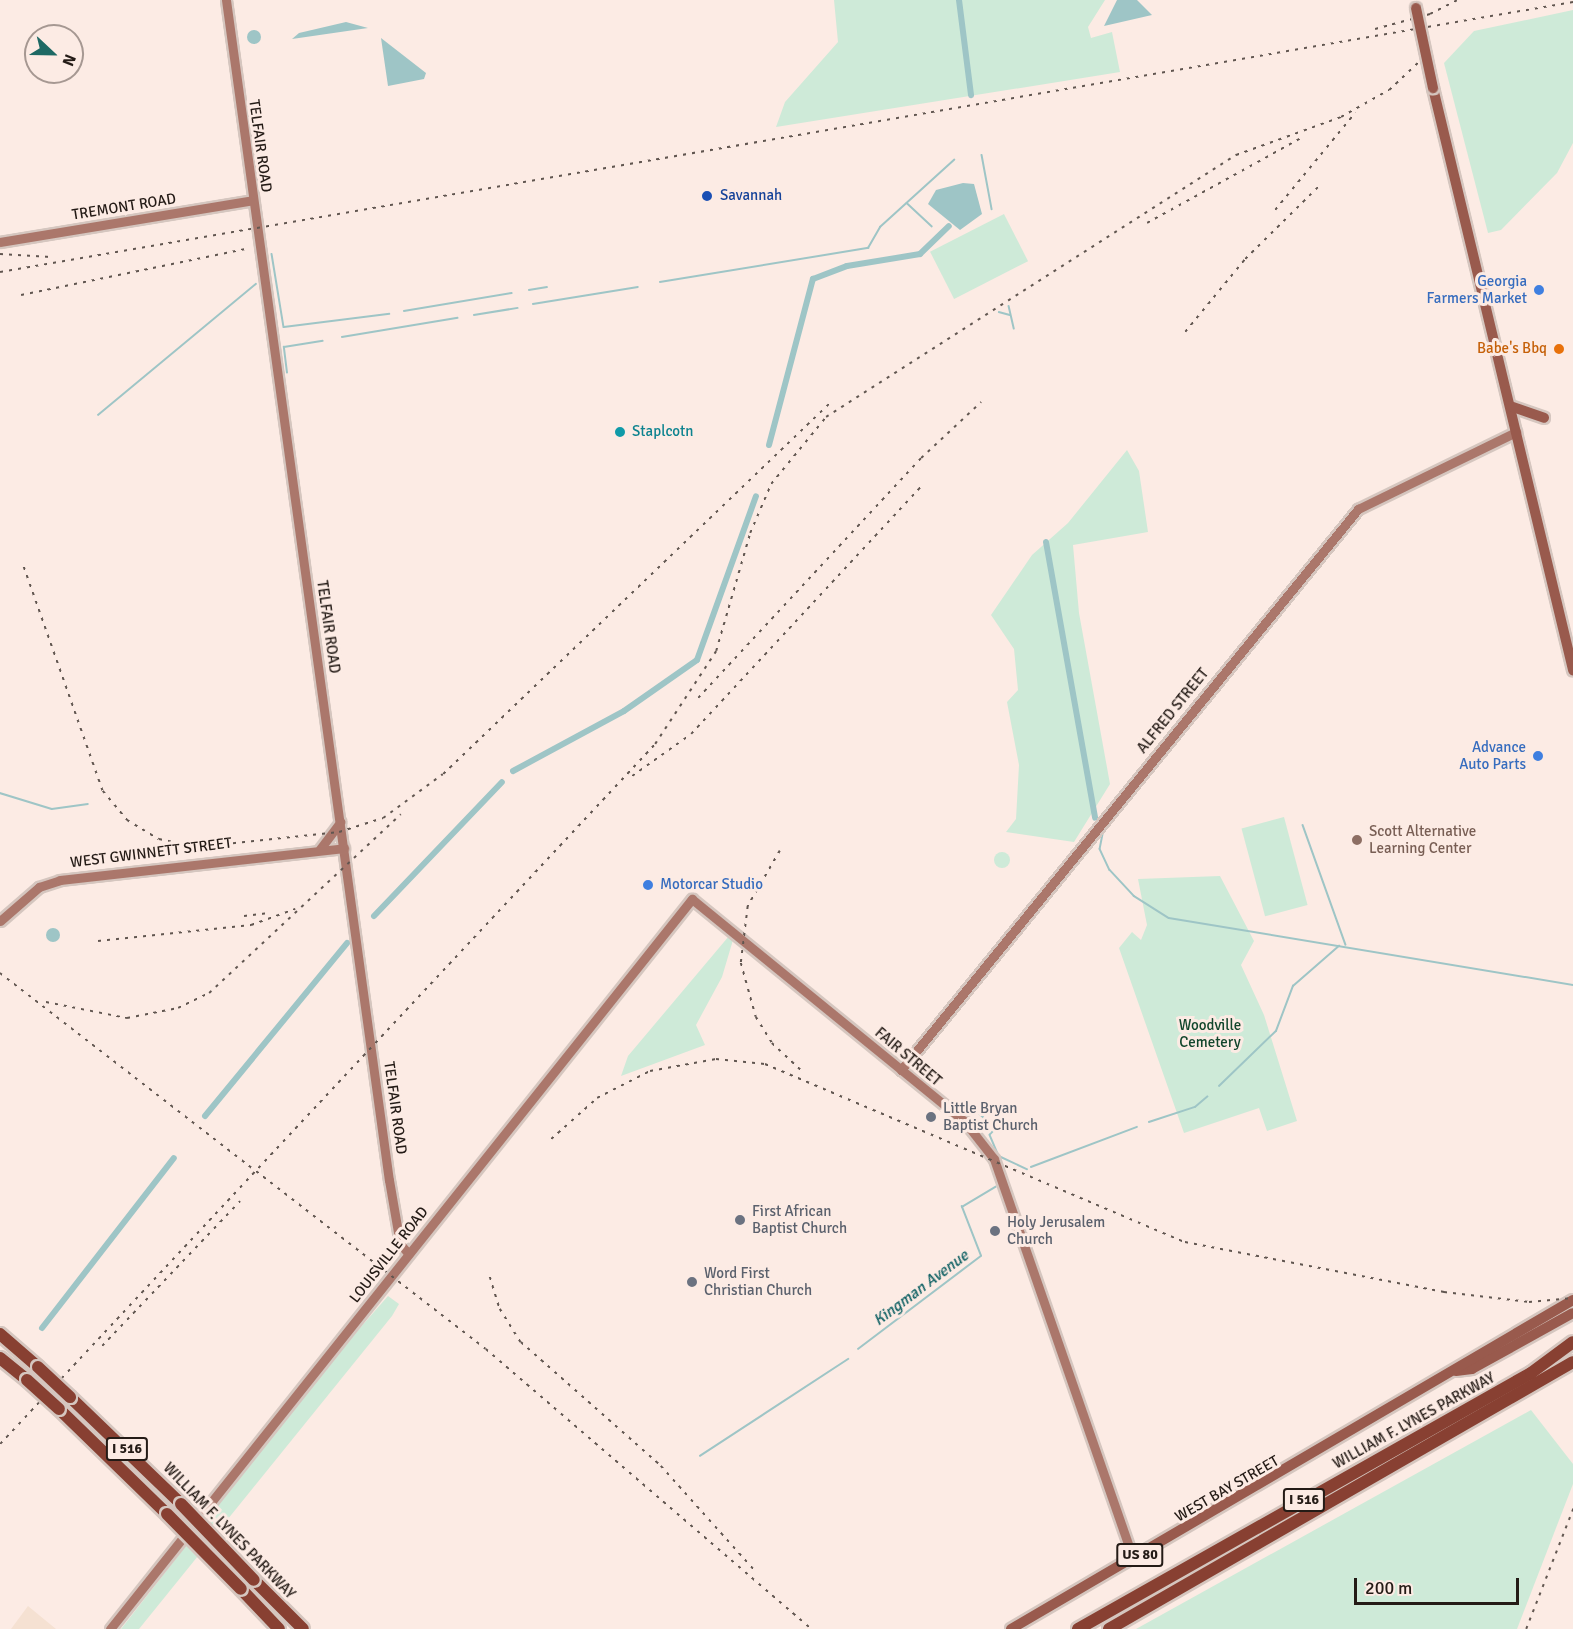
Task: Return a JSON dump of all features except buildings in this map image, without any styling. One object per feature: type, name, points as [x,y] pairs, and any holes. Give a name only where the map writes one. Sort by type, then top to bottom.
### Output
[{"type":"highway","name":"WILLIAM F. LYNES PARKWAY","points":[[0,1334],[38,1367],[181,1504],[303,1629]]},
{"type":"highway","name":"WILLIAM F. LYNES PARKWAY","points":[[1078,1629],[1531,1373],[1572,1343]]},
{"type":"highway","name":"I 516","points":[[0,1358],[59,1409],[167,1514],[279,1629]]},
{"type":"highway","name":"WILLIAM F. LYNES PARKWAY","points":[[1109,1629],[1542,1384],[1573,1362]]},
{"type":"main road","points":[[1415,4],[1433,88],[1573,670]]},
{"type":"main road","points":[[1510,406],[1544,418]]},
{"type":"main road","name":"WEST BAY STREET","points":[[1011,1629],[1456,1371],[1573,1300]]},
{"type":"main road","name":"WEST BAY STREET","points":[[1456,1371],[1473,1369],[1573,1313]]},
{"type":"street","name":"TELFAIR ROAD","points":[[226,0],[389,1180],[400,1244],[409,1254]]},
{"type":"street","name":"TREMONT ROAD","points":[[0,243],[253,200]]},
{"type":"street","name":"ALFRED STREET","points":[[901,1070],[1358,509],[1516,432]]},
{"type":"street","points":[[340,822],[320,849],[346,866]]},
{"type":"street","name":"WEST GWINNETT STREET","points":[[0,921],[39,887],[60,880],[344,846]]},
{"type":"street","name":"FAIR STREET","points":[[692,899],[965,1122],[994,1159],[1133,1559]]},
{"type":"street","name":"LOUISVILLE ROAD","points":[[110,1629],[692,899]]},
{"type":"shaded area","points":[[28,1606],[56,1629],[11,1629]]},
{"type":"green space","points":[[834,0],[1105,0],[1088,27],[1091,38],[1112,32],[1120,72],[776,127],[785,102],[838,42]]},
{"type":"green space","points":[[1573,10],[1573,143],[1557,173],[1501,230],[1488,233],[1444,63],[1474,31]]},
{"type":"green space","points":[[1004,214],[1028,261],[954,299],[930,252]]},
{"type":"green space","points":[[1127,450],[1139,471],[1148,532],[1073,545],[1079,613],[1110,784],[1074,842],[1006,832],[1016,819],[1019,765],[1007,702],[1018,690],[1014,649],[991,615],[1032,555],[1068,523]]},
{"type":"green space","points":[[1284,817],[1308,905],[1265,916],[1241,828]]},
{"type":"green space","points":[[1002,852],[1008,854],[1010,860],[1008,866],[1002,868],[996,866],[994,860],[996,854]]},
{"type":"green space","name":"Woodville Cemetery","points":[[1220,876],[1254,941],[1241,965],[1264,1015],[1297,1121],[1267,1131],[1259,1108],[1184,1133],[1119,948],[1132,932],[1141,940],[1147,925],[1138,879]]},
{"type":"green space","points":[[729,936],[733,940],[722,977],[696,1025],[705,1045],[621,1076],[628,1056]]},
{"type":"green space","points":[[388,1296],[399,1304],[392,1316],[139,1629],[121,1629],[323,1370]]},
{"type":"green space","points":[[1531,1410],[1573,1464],[1573,1484],[1517,1629],[1136,1629]]},
{"type":"water","points":[[1117,0],[1137,0],[1152,15],[1104,26]]},
{"type":"water","points":[[346,22],[368,28],[292,39],[299,33]]},
{"type":"water","points":[[254,30],[259,32],[261,37],[259,42],[254,44],[249,42],[247,37],[249,32]]},
{"type":"water","points":[[381,38],[426,73],[424,79],[388,86]]},
{"type":"water","points":[[963,183],[974,184],[982,214],[960,230],[928,204],[936,190]]},
{"type":"water","points":[[53,928],[58,930],[60,935],[58,940],[53,942],[48,940],[46,935],[48,930]]},
{"type":"waterway","points":[[959,0],[971,95]]},
{"type":"waterway","points":[[982,155],[992,209]]},
{"type":"waterway","points":[[660,282],[868,248],[880,227],[954,160]]},
{"type":"waterway","points":[[907,203],[932,226]]},
{"type":"waterway","points":[[769,445],[813,279],[847,266],[920,254],[949,226]]},
{"type":"waterway","points":[[272,254],[284,327],[389,314]]},
{"type":"waterway","points":[[98,415],[256,284]]},
{"type":"waterway","points":[[529,290],[547,287]]},
{"type":"waterway","points":[[533,304],[638,287]]},
{"type":"waterway","points":[[404,311],[511,293]]},
{"type":"waterway","points":[[1009,306],[1014,328]]},
{"type":"waterway","points":[[474,315],[517,308]]},
{"type":"waterway","points":[[999,312],[1010,315]]},
{"type":"waterway","points":[[342,337],[457,318]]},
{"type":"waterway","points":[[287,373],[284,347],[323,341]]},
{"type":"waterway","points":[[513,771],[624,711],[697,660],[756,496]]},
{"type":"waterway","points":[[1046,542],[1095,818]]},
{"type":"waterway","points":[[374,916],[502,782]]},
{"type":"waterway","points":[[0,793],[52,809],[88,804]]},
{"type":"waterway","points":[[1303,825],[1346,945]]},
{"type":"waterway","points":[[1104,829],[1100,849],[1110,870],[1134,896],[1169,918],[1573,985]]},
{"type":"waterway","points":[[205,1116],[347,943]]},
{"type":"waterway","name":"Kingman Avenue","points":[[1219,1086],[1276,1031],[1293,986],[1339,946]]},
{"type":"waterway","name":"Kingman Avenue","points":[[1149,1122],[1195,1107],[1207,1097]]},
{"type":"waterway","points":[[980,1114],[996,1129],[990,1135],[999,1156],[1027,1169]]},
{"type":"waterway","name":"Kingman Avenue","points":[[1031,1167],[1137,1127]]},
{"type":"waterway","points":[[42,1328],[174,1158]]},
{"type":"waterway","name":"Kingman Avenue","points":[[858,1349],[981,1256],[962,1207],[995,1187]]},
{"type":"waterway","name":"Kingman Avenue","points":[[700,1456],[848,1359]]},
{"type":"railway","points":[[1375,29],[1430,14],[1457,0]]},
{"type":"railway","points":[[0,272],[1573,2]]},
{"type":"railway","points":[[0,1444],[655,744],[716,651],[750,533],[771,484],[826,417],[1236,155],[1341,117],[1389,90],[1424,57]]},
{"type":"railway","points":[[1275,210],[1355,113]]},
{"type":"railway","points":[[1147,223],[1301,138]]},
{"type":"railway","points":[[1185,332],[1245,259],[1319,186]]},
{"type":"railway","points":[[21,295],[245,249]]},
{"type":"railway","points":[[0,254],[51,257]]},
{"type":"railway","points":[[24,567],[103,791],[127,820],[159,839],[197,847],[339,832],[383,818],[443,774],[832,401]]},
{"type":"railway","points":[[698,698],[921,458],[981,402]]},
{"type":"railway","points":[[632,776],[691,734],[923,484]]},
{"type":"railway","points":[[46,1002],[127,1018],[178,1008],[209,993],[401,814]]},
{"type":"railway","points":[[780,851],[748,906],[741,963],[756,1017],[772,1043],[802,1071]]},
{"type":"railway","points":[[98,941],[251,925],[295,909]]},
{"type":"railway","points":[[244,916],[267,913]]},
{"type":"railway","points":[[0,973],[486,1349],[811,1629]]},
{"type":"railway","points":[[551,1139],[597,1098],[650,1071],[716,1059],[765,1064],[1185,1242],[1444,1292],[1529,1302],[1573,1298]]},
{"type":"railway","points":[[102,1346],[240,1201]]},
{"type":"railway","points":[[490,1277],[500,1309],[521,1342],[661,1466],[756,1572]]},
{"type":"railway","points":[[1526,1629],[1573,1509]]},
{"type":"place","name":"Savannah","points":[[707,196]]},
{"type":"place","name":"Georgia Farmers Market","points":[[1539,290]]},
{"type":"place","name":"Babe's Bbq","points":[[1559,349]]},
{"type":"place","name":"Staplcotn","points":[[620,432]]},
{"type":"place","name":"Advance Auto Parts","points":[[1538,756]]},
{"type":"place","name":"Scott Alternative Learning Center","points":[[1357,840]]},
{"type":"place","name":"Motorcar Studio","points":[[648,885]]},
{"type":"place","name":"Little Bryan Baptist Church","points":[[931,1117]]},
{"type":"place","name":"First African Baptist Church","points":[[740,1220]]},
{"type":"place","name":"Holy Jerusalem Church","points":[[995,1231]]},
{"type":"place","name":"Word First Christian Church","points":[[692,1282]]}]
